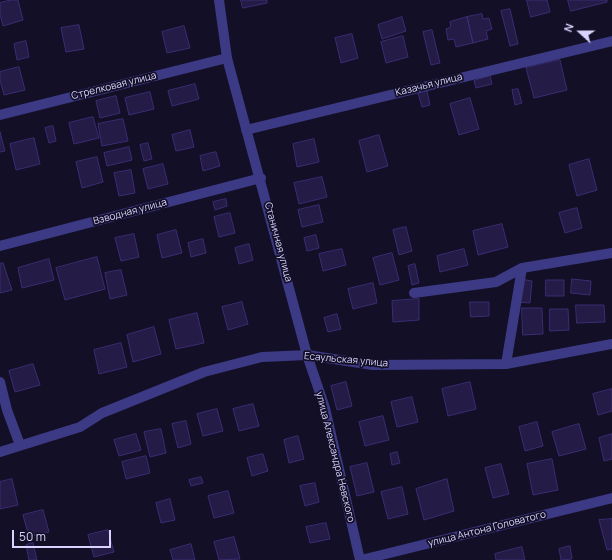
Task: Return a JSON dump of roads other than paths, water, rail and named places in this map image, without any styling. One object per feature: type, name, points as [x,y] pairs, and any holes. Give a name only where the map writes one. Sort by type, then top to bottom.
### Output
[{"type":"street","name":"Станичная улица","points":[[219,0],[227,58],[246,130],[261,178],[307,355]]},
{"type":"street","name":"Казачья улица","points":[[246,130],[612,41]]},
{"type":"street","name":"Стрелковая улица","points":[[0,115],[227,58]]},
{"type":"street","name":"Взводная улица","points":[[0,246],[261,178]]},
{"type":"street","points":[[414,293],[496,282],[522,268],[612,253]]},
{"type":"street","points":[[506,364],[522,268]]},
{"type":"street","name":"Есаульская улица","points":[[0,452],[80,427],[102,413],[204,372],[262,357],[307,355],[374,364],[506,364],[612,344]]},
{"type":"street","name":"улица Александра Невского","points":[[307,355],[325,408],[361,560]]},
{"type":"street","points":[[0,382],[7,410],[20,445]]},
{"type":"street","name":"улица Антона Головатого","points":[[361,560],[612,498]]}]
